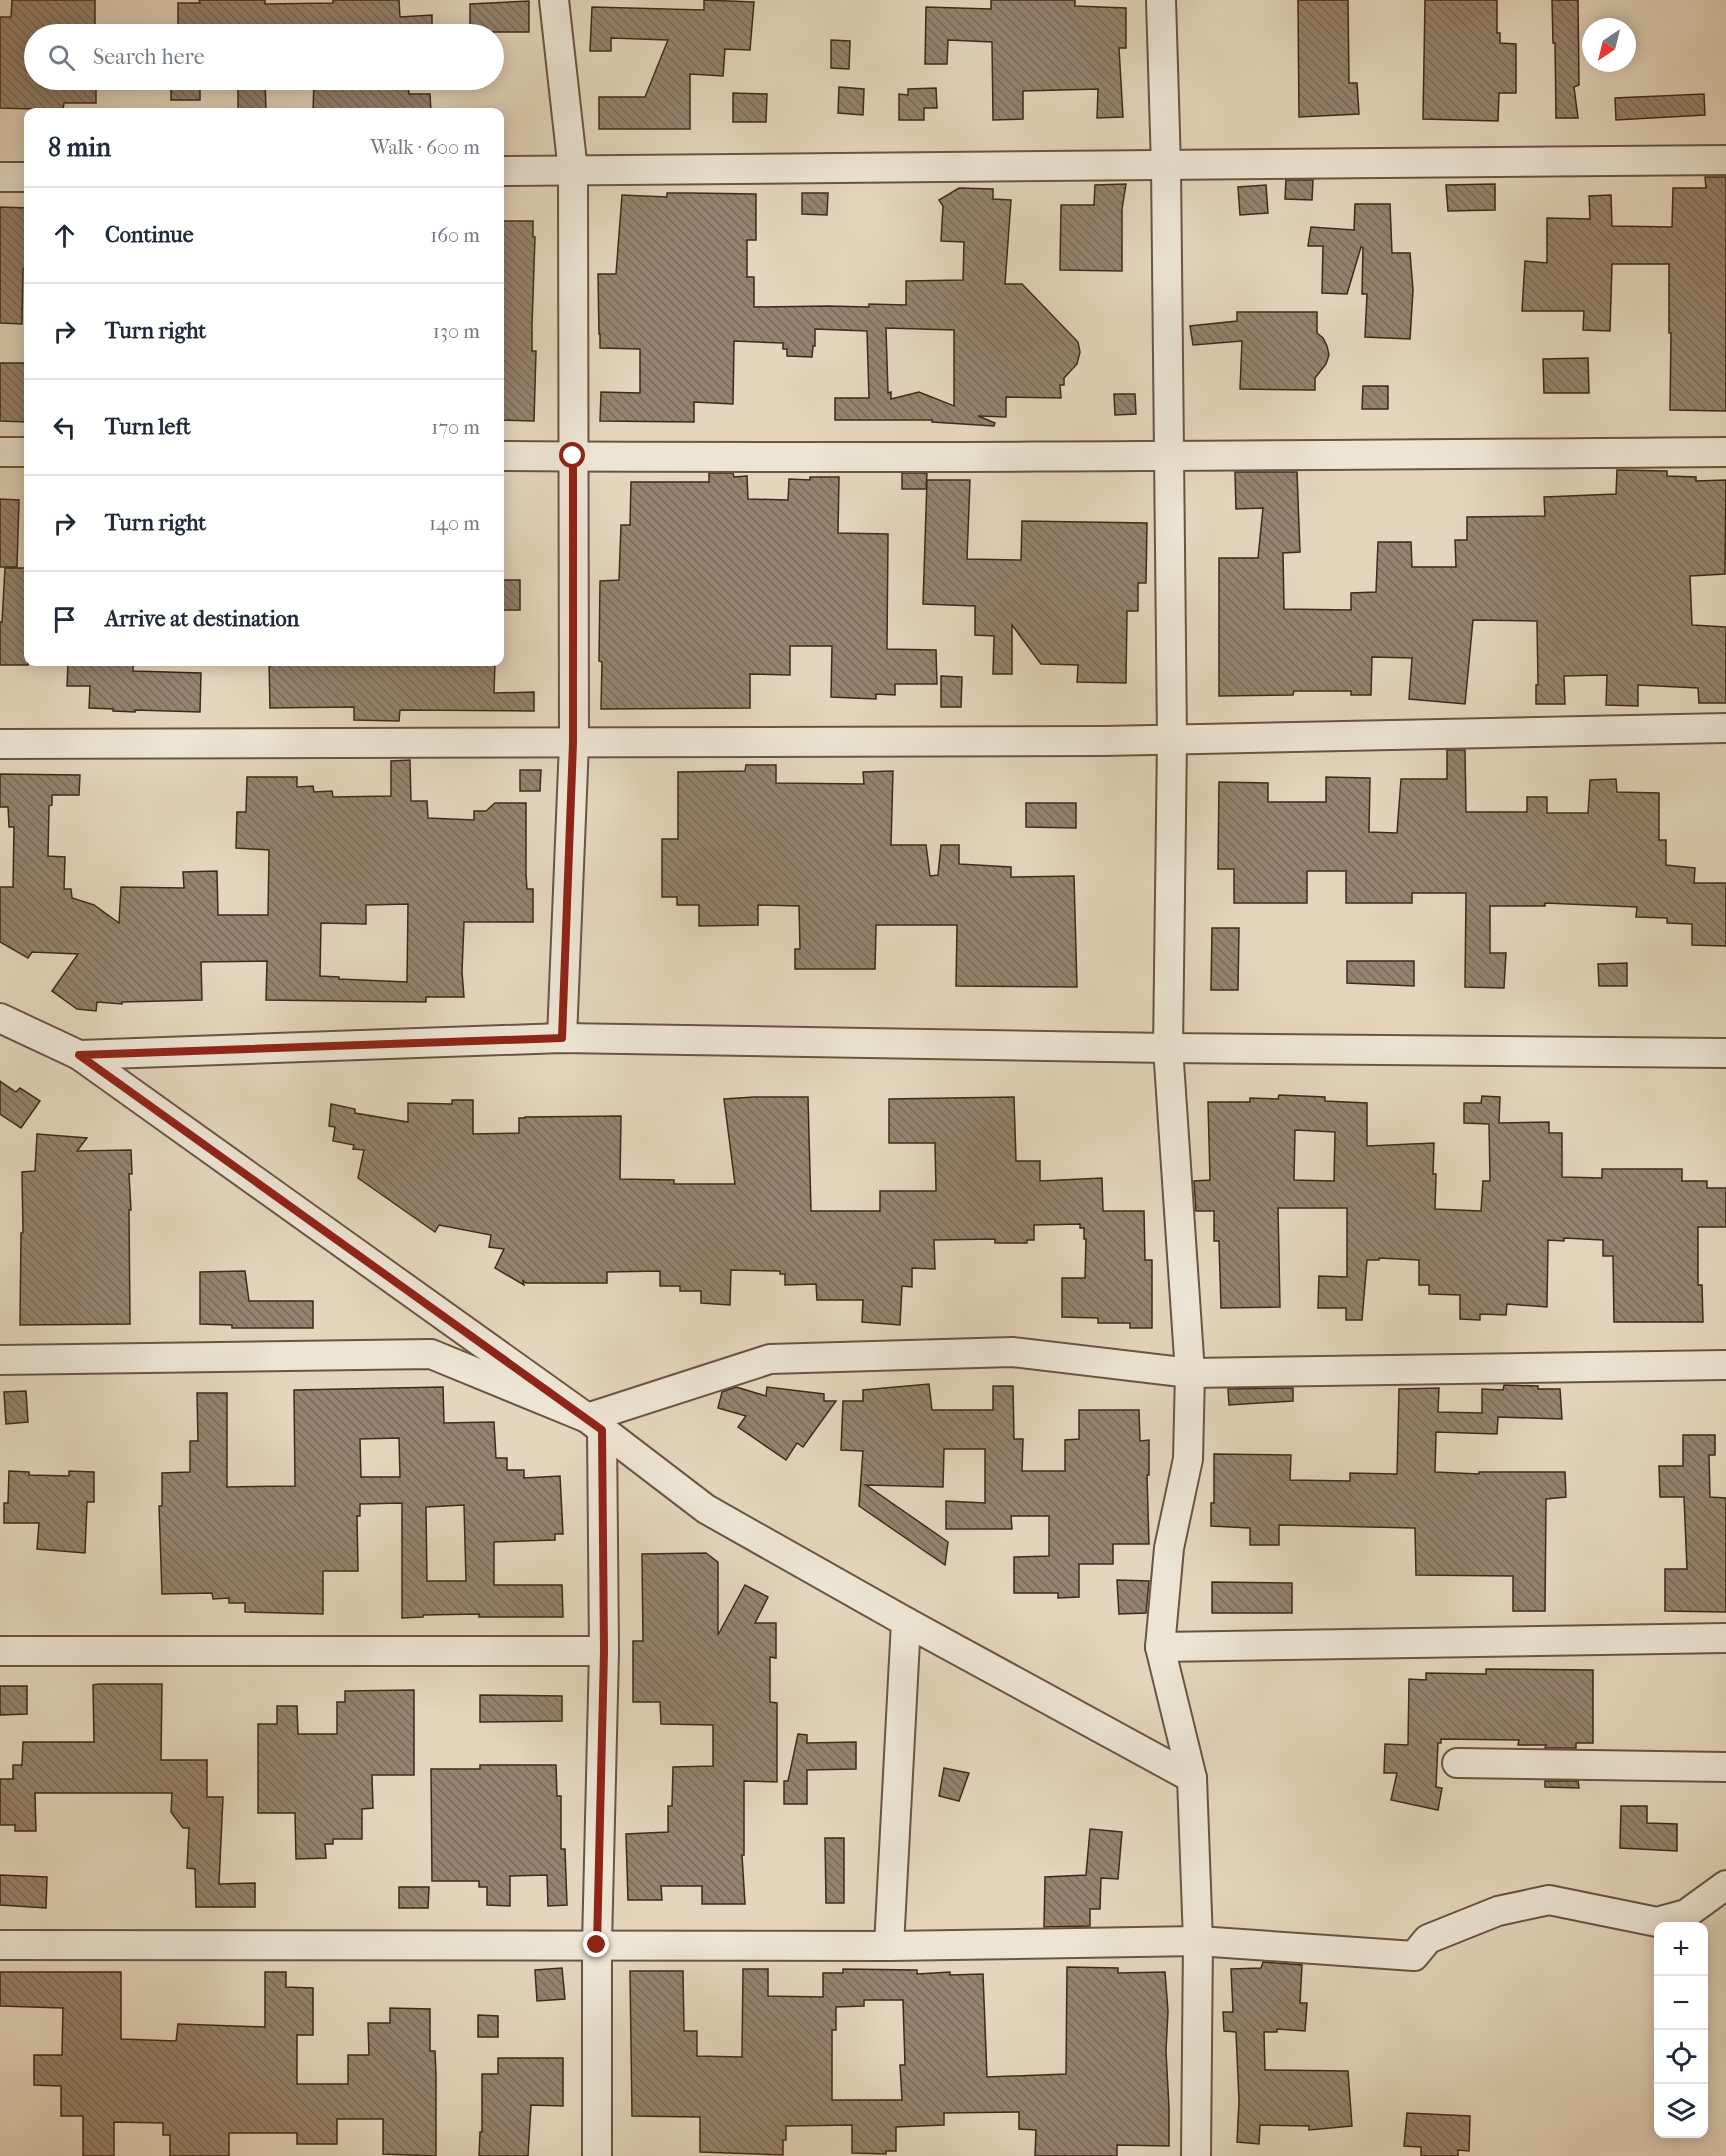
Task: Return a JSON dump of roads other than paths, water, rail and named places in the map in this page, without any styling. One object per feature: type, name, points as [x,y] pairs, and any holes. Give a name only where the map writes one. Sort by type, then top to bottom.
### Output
[{"type":"street","points":[[554,0],[573,171],[573,743],[562,1038]]},
{"type":"street","points":[[1161,0],[1166,166],[1172,740],[1168,1048],[1190,1373],[1188,1459],[1169,1548],[1160,1647],[1192,1778],[1198,1941],[1196,2156]]},
{"type":"street","points":[[504,171],[1726,160]]},
{"type":"street","points":[[0,177],[24,177]]},
{"type":"street","points":[[0,452],[24,452]]},
{"type":"street","points":[[504,456],[1169,456],[1726,452]]},
{"type":"street","points":[[0,744],[1172,740],[1726,728]]},
{"type":"street","points":[[0,1018],[79,1055],[594,1424],[706,1509],[906,1622],[1192,1778]]},
{"type":"street","points":[[79,1055],[562,1038],[1168,1048],[1726,1053]]},
{"type":"street","points":[[0,1360],[431,1354],[594,1424],[770,1359],[1012,1352],[1190,1373],[1726,1365]]},
{"type":"street","points":[[594,1424],[604,1651],[597,1945],[597,2156]]},
{"type":"street","points":[[889,1946],[906,1622]]},
{"type":"street","points":[[1160,1647],[1726,1638]]},
{"type":"street","points":[[0,1651],[604,1651]]},
{"type":"street","points":[[1457,1763],[1726,1767]]},
{"type":"street","points":[[0,1946],[889,1946],[1198,1941],[1414,1956],[1428,1939],[1498,1911],[1549,1900],[1657,1922],[1686,1914],[1726,1885]]}]
